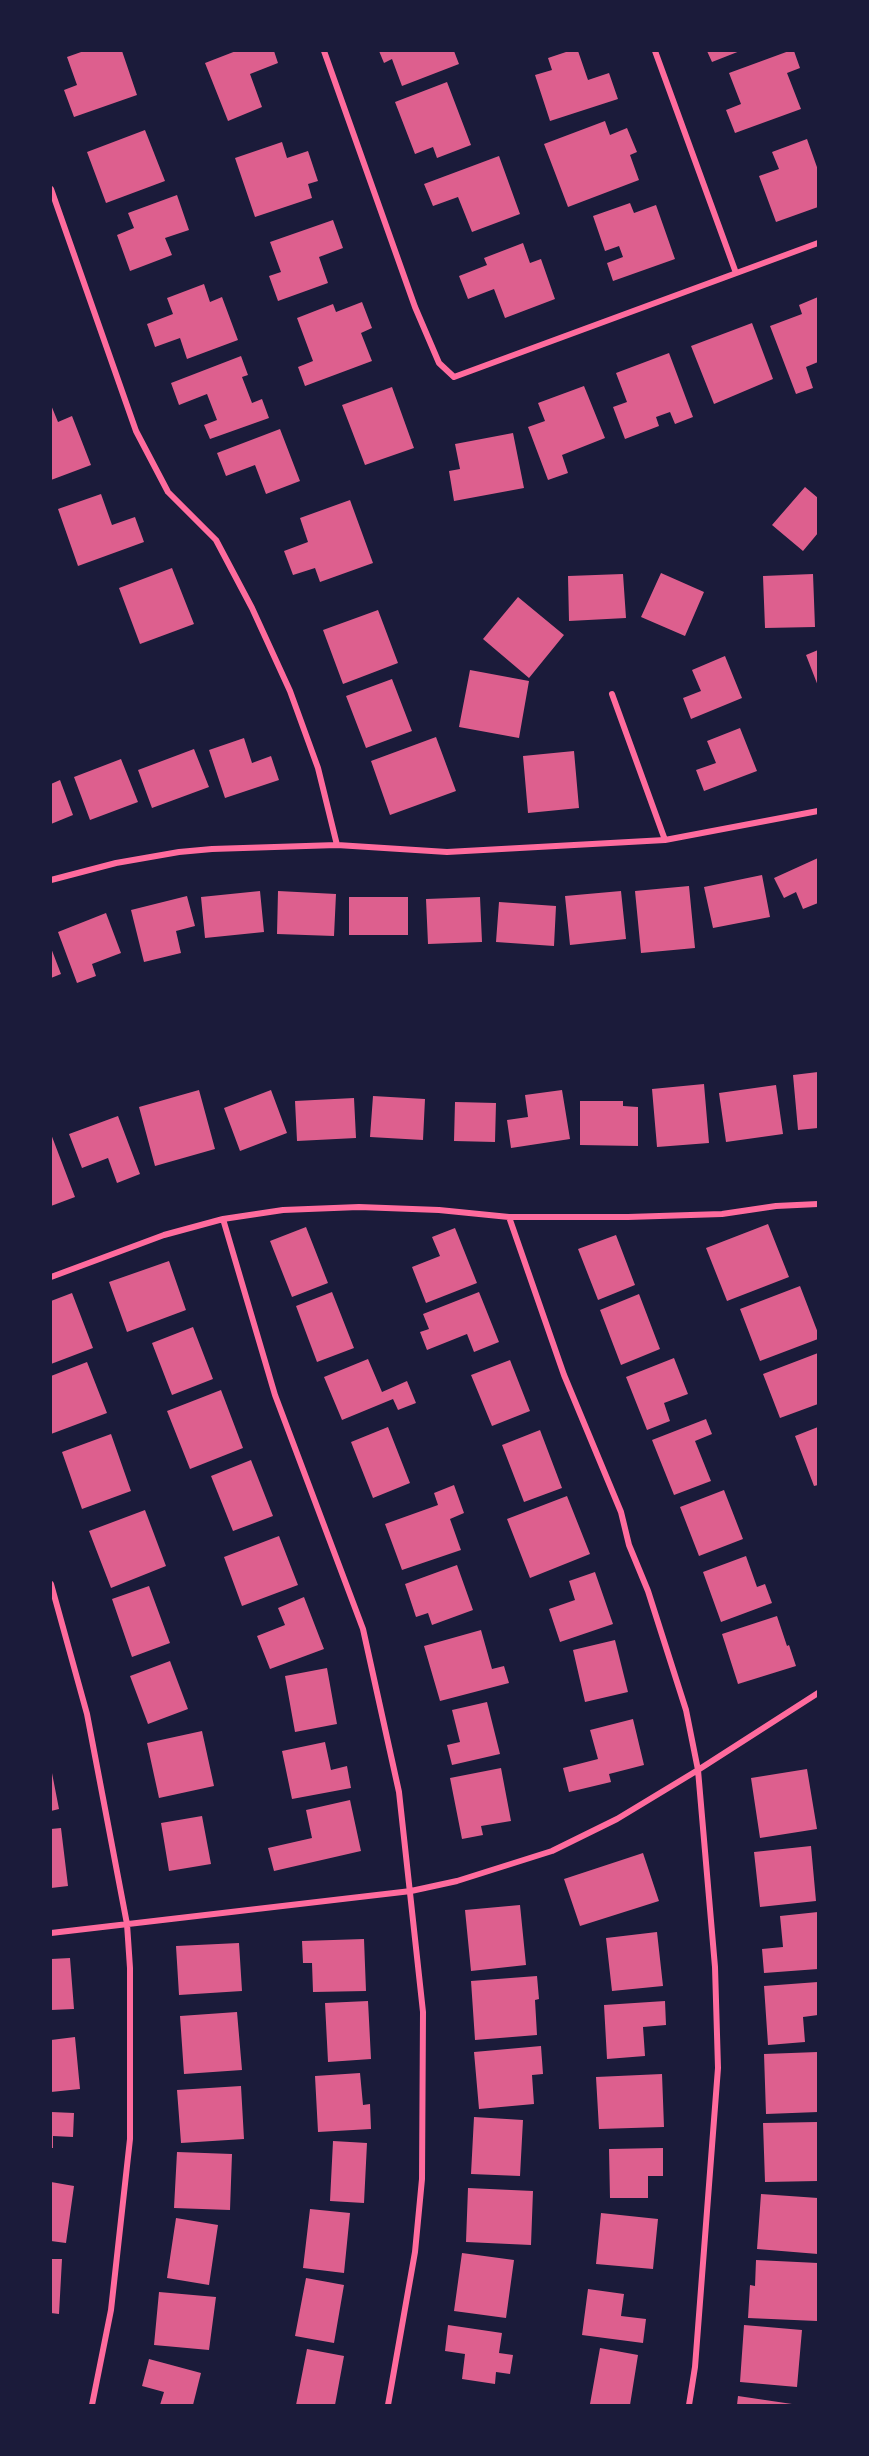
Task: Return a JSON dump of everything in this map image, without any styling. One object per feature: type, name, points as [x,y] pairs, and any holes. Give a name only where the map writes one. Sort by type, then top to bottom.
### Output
[{"type":"street","points":[[324,51],[415,307],[439,363],[454,377],[818,243]]},
{"type":"street","points":[[655,51],[736,273]]},
{"type":"street","points":[[51,189],[136,431],[168,492],[216,540],[252,608],[290,691],[318,768],[336,845]]},
{"type":"street","points":[[612,694],[665,840]]},
{"type":"street","points":[[51,880],[116,862],[212,849],[336,845],[447,852],[665,840],[818,811]]},
{"type":"street","points":[[51,1277],[164,1235],[223,1219],[283,1210],[359,1207],[439,1210],[509,1217],[722,1214],[776,1206],[818,1204]]},
{"type":"street","points":[[509,1217],[564,1375],[621,1512],[629,1545],[648,1591],[686,1710],[698,1770],[715,1967],[718,2068],[695,2367],[689,2405]]},
{"type":"street","points":[[223,1219],[275,1395],[363,1629],[399,1792],[423,2012],[422,2179],[415,2252],[388,2405]]},
{"type":"street","points":[[51,1584],[87,1714],[127,1924],[130,1968],[130,2139],[111,2310],[92,2405]]},
{"type":"street","points":[[51,1933],[411,1891],[457,1881],[552,1851],[616,1819],[698,1770],[818,1693]]},
{"type":"building","points":[[84,51],[122,51],[137,95],[74,117],[64,90],[77,85],[67,57]]},
{"type":"building","points":[[236,51],[274,51],[278,63],[250,74],[262,107],[228,121],[205,63]]},
{"type":"building","points":[[379,51],[454,51],[459,64],[402,86],[392,59],[384,63]]},
{"type":"building","points":[[569,51],[578,51],[588,80],[609,73],[618,99],[550,121],[535,75],[552,70],[548,58]]},
{"type":"building","points":[[707,51],[740,51],[712,62]]},
{"type":"building","points":[[794,51],[800,68],[787,73],[801,109],[735,133],[726,110],[741,104],[729,73]]},
{"type":"building","points":[[447,82],[471,145],[437,158],[433,147],[415,154],[395,102]]},
{"type":"building","points":[[605,121],[610,135],[627,128],[637,152],[630,155],[639,180],[568,207],[544,144]]},
{"type":"building","points":[[145,130],[165,181],[106,203],[87,152]]},
{"type":"building","points":[[807,139],[818,170],[818,207],[776,222],[759,176],[779,169],[772,152]]},
{"type":"building","points":[[282,142],[287,158],[308,151],[318,181],[308,184],[312,198],[255,217],[235,158]]},
{"type":"building","points":[[499,156],[520,214],[472,232],[458,197],[433,206],[424,184]]},
{"type":"building","points":[[177,195],[189,230],[165,238],[172,255],[130,271],[117,235],[134,228],[128,213]]},
{"type":"building","points":[[630,203],[634,213],[656,205],[675,259],[613,281],[607,263],[623,257],[619,246],[605,251],[593,216]]},
{"type":"building","points":[[333,220],[343,248],[319,257],[328,283],[278,301],[269,276],[281,272],[270,242]]},
{"type":"building","points":[[523,243],[530,263],[541,259],[555,299],[505,318],[494,289],[468,299],[459,276],[487,265],[484,258]]},
{"type":"building","points":[[204,284],[210,302],[222,297],[238,340],[187,359],[180,338],[155,347],[147,324],[173,314],[167,298]]},
{"type":"building","points":[[818,297],[818,362],[806,367],[813,388],[796,394],[770,326],[802,314],[799,305]]},
{"type":"building","points":[[362,302],[372,328],[361,333],[372,361],[305,386],[298,367],[313,361],[297,318],[333,304],[336,312]]},
{"type":"building","points":[[752,323],[773,379],[714,404],[691,346]]},
{"type":"building","points":[[669,353],[693,417],[675,424],[670,412],[656,417],[659,426],[625,439],[613,407],[627,402],[616,373]]},
{"type":"building","points":[[241,356],[248,375],[242,377],[252,403],[262,399],[269,418],[210,439],[204,425],[217,420],[207,394],[179,405],[171,383]]},
{"type":"building","points":[[584,386],[605,438],[562,455],[568,473],[548,480],[528,427],[545,421],[538,403]]},
{"type":"building","points":[[392,387],[414,448],[365,465],[342,405]]},
{"type":"building","points":[[51,405],[58,422],[72,416],[91,465],[51,480]]},
{"type":"building","points":[[280,429],[300,481],[266,494],[255,465],[226,476],[217,453]]},
{"type":"building","points":[[513,433],[524,488],[454,501],[449,471],[460,469],[455,444]]},
{"type":"building","points":[[805,487],[818,498],[818,533],[803,551],[772,525]]},
{"type":"building","points":[[101,494],[112,525],[135,517],[144,542],[78,566],[58,509]]},
{"type":"building","points":[[350,500],[373,563],[320,582],[315,568],[293,575],[284,551],[308,542],[300,518]]},
{"type":"building","points":[[172,568],[194,624],[140,644],[119,588]]},
{"type":"building","points":[[661,573],[704,592],[685,636],[641,617]]},
{"type":"building","points":[[623,574],[626,618],[569,621],[568,576]]},
{"type":"building","points":[[813,574],[815,627],[765,628],[763,576]]},
{"type":"building","points":[[518,597],[564,635],[529,678],[483,639]]},
{"type":"building","points":[[378,610],[398,663],[343,684],[323,630]]},
{"type":"building","points":[[818,650],[818,686],[806,655]]},
{"type":"building","points":[[725,656],[742,698],[691,719],[683,698],[701,691],[692,670]]},
{"type":"building","points":[[470,670],[529,681],[519,738],[459,727]]},
{"type":"building","points":[[392,679],[412,731],[366,748],[346,696]]},
{"type":"building","points":[[740,728],[757,771],[704,791],[696,770],[716,763],[707,741]]},
{"type":"building","points":[[436,737],[456,791],[390,815],[371,761]]},
{"type":"building","points":[[244,738],[252,763],[271,756],[279,780],[225,798],[209,750]]},
{"type":"building","points":[[194,749],[209,787],[152,808],[138,770]]},
{"type":"building","points":[[574,751],[579,808],[528,813],[523,756]]},
{"type":"building","points":[[121,759],[138,802],[90,820],[74,777]]},
{"type":"building","points":[[60,780],[73,815],[51,824],[51,784]]},
{"type":"building","points":[[818,858],[818,903],[803,909],[796,892],[784,898],[774,878]]},
{"type":"building","points":[[762,875],[770,917],[713,928],[704,887]]},
{"type":"building","points":[[689,886],[695,948],[641,953],[635,891]]},
{"type":"building","points":[[260,891],[264,932],[205,938],[201,897]]},
{"type":"building","points":[[278,891],[336,894],[334,936],[277,934]]},
{"type":"building","points":[[621,891],[626,939],[570,945],[565,896]]},
{"type":"building","points":[[187,896],[195,926],[176,931],[181,953],[144,962],[131,910]]},
{"type":"building","points":[[349,897],[408,897],[408,935],[349,935]]},
{"type":"building","points":[[480,897],[482,942],[428,944],[426,899]]},
{"type":"building","points":[[499,902],[556,906],[554,946],[496,942]]},
{"type":"building","points":[[106,913],[121,953],[92,964],[96,976],[77,983],[58,932]]},
{"type":"building","points":[[51,948],[61,974],[51,978]]},
{"type":"building","points":[[818,1072],[818,1128],[798,1130],[793,1075]]},
{"type":"building","points":[[704,1084],[709,1143],[657,1147],[652,1089]]},
{"type":"building","points":[[776,1085],[783,1134],[726,1142],[719,1093]]},
{"type":"building","points":[[199,1090],[215,1149],[155,1166],[139,1107]]},
{"type":"building","points":[[271,1090],[287,1133],[240,1151],[224,1108]]},
{"type":"building","points":[[562,1090],[570,1139],[511,1148],[507,1120],[528,1117],[525,1095]]},
{"type":"building","points":[[373,1096],[425,1099],[423,1140],[370,1137]]},
{"type":"building","points":[[354,1098],[356,1138],[297,1141],[295,1101]]},
{"type":"building","points":[[580,1101],[623,1101],[623,1106],[638,1107],[638,1146],[580,1145]]},
{"type":"building","points":[[455,1102],[496,1103],[495,1142],[454,1141]]},
{"type":"building","points":[[118,1116],[140,1174],[117,1183],[108,1158],[82,1168],[69,1134]]},
{"type":"building","points":[[51,1134],[75,1197],[51,1206]]},
{"type":"building","points":[[768,1224],[789,1277],[727,1301],[706,1248]]},
{"type":"building","points":[[306,1227],[328,1283],[292,1297],[270,1241]]},
{"type":"building","points":[[455,1228],[477,1283],[426,1303],[412,1267],[440,1256],[432,1237]]},
{"type":"building","points":[[616,1235],[635,1285],[598,1300],[578,1249]]},
{"type":"building","points":[[169,1261],[186,1310],[127,1332],[109,1282]]},
{"type":"building","points":[[800,1286],[818,1333],[818,1339],[760,1361],[740,1309]]},
{"type":"building","points":[[332,1292],[354,1348],[317,1362],[296,1306]]},
{"type":"building","points":[[479,1292],[499,1342],[474,1352],[467,1334],[427,1350],[420,1332],[429,1329],[423,1314]]},
{"type":"building","points":[[72,1293],[93,1348],[51,1364],[51,1301]]},
{"type":"building","points":[[639,1294],[660,1349],[621,1365],[600,1310]]},
{"type":"building","points":[[193,1327],[213,1379],[172,1395],[152,1343]]},
{"type":"building","points":[[818,1353],[818,1404],[780,1418],[763,1374]]},
{"type":"building","points":[[674,1358],[688,1394],[664,1403],[670,1421],[647,1430],[626,1377]]},
{"type":"building","points":[[368,1359],[382,1392],[407,1381],[416,1403],[398,1410],[393,1399],[342,1420],[324,1377]]},
{"type":"building","points":[[510,1360],[530,1411],[492,1426],[471,1375]]},
{"type":"building","points":[[87,1362],[107,1413],[51,1434],[51,1376]]},
{"type":"building","points":[[221,1390],[243,1448],[190,1469],[167,1411]]},
{"type":"building","points":[[706,1419],[712,1434],[695,1441],[711,1481],[674,1495],[652,1440]]},
{"type":"building","points":[[388,1427],[410,1483],[373,1498],[351,1442]]},
{"type":"building","points":[[818,1427],[818,1485],[814,1486],[795,1436]]},
{"type":"building","points":[[540,1430],[562,1488],[524,1502],[502,1445]]},
{"type":"building","points":[[111,1434],[131,1491],[82,1509],[62,1452]]},
{"type":"building","points":[[251,1460],[273,1516],[233,1531],[211,1476]]},
{"type":"building","points":[[454,1485],[464,1513],[450,1519],[461,1550],[402,1570],[385,1524],[438,1505],[434,1493]]},
{"type":"building","points":[[724,1490],[743,1539],[699,1556],[680,1507]]},
{"type":"building","points":[[567,1496],[590,1554],[530,1578],[507,1519]]},
{"type":"building","points":[[145,1510],[166,1566],[111,1588],[89,1531]]},
{"type":"building","points":[[279,1536],[298,1585],[242,1606],[224,1557]]},
{"type":"building","points":[[746,1556],[757,1587],[765,1584],[772,1603],[721,1622],[703,1572]]},
{"type":"building","points":[[457,1565],[473,1610],[432,1625],[428,1613],[416,1617],[405,1584]]},
{"type":"building","points":[[595,1572],[613,1624],[560,1642],[549,1609],[575,1600],[569,1581]]},
{"type":"building","points":[[149,1586],[170,1643],[132,1657],[112,1599]]},
{"type":"building","points":[[304,1597],[324,1649],[270,1669],[257,1636],[285,1625],[278,1608]]},
{"type":"building","points":[[777,1616],[796,1666],[738,1684],[722,1634]]},
{"type":"building","points":[[481,1630],[492,1669],[504,1666],[509,1683],[440,1701],[424,1646]]},
{"type":"building","points":[[615,1640],[628,1692],[585,1702],[573,1650]]},
{"type":"building","points":[[170,1661],[188,1709],[148,1724],[130,1676]]},
{"type":"building","points":[[327,1668],[337,1724],[295,1732],[285,1676]]},
{"type":"building","points":[[487,1702],[500,1754],[452,1765],[447,1745],[460,1742],[452,1710]]},
{"type":"building","points":[[633,1719],[644,1765],[609,1774],[611,1782],[569,1792],[563,1768],[598,1759],[590,1730]]},
{"type":"building","points":[[202,1731],[214,1786],[159,1798],[147,1743]]},
{"type":"building","points":[[325,1742],[331,1770],[347,1766],[351,1788],[292,1799],[282,1751]]},
{"type":"building","points":[[501,1768],[511,1821],[481,1826],[483,1835],[462,1839],[450,1778]]},
{"type":"building","points":[[807,1769],[817,1829],[760,1838],[751,1778]]},
{"type":"building","points":[[51,1774],[59,1809],[51,1811]]},
{"type":"building","points":[[350,1800],[361,1851],[274,1871],[268,1848],[312,1838],[306,1810]]},
{"type":"building","points":[[202,1816],[211,1864],[169,1871],[161,1823]]},
{"type":"building","points":[[61,1828],[68,1886],[51,1888],[51,1829]]},
{"type":"building","points":[[811,1846],[816,1901],[760,1907],[754,1852]]},
{"type":"building","points":[[643,1853],[659,1901],[580,1926],[564,1879]]},
{"type":"building","points":[[520,1905],[526,1965],[471,1971],[465,1910]]},
{"type":"building","points":[[818,1912],[818,1969],[764,1973],[762,1949],[783,1947],[780,1916]]},
{"type":"building","points":[[657,1932],[663,1986],[612,1991],[606,1938]]},
{"type":"building","points":[[364,1939],[366,1991],[313,1992],[312,1963],[303,1963],[302,1941]]},
{"type":"building","points":[[239,1943],[242,1991],[179,1995],[176,1946]]},
{"type":"building","points":[[70,1958],[74,2009],[51,2010],[51,1959]]},
{"type":"building","points":[[537,1976],[539,1999],[535,2000],[537,2035],[475,2040],[471,1981]]},
{"type":"building","points":[[818,1982],[818,2015],[803,2017],[805,2042],[768,2045],[764,1986]]},
{"type":"building","points":[[368,2001],[371,2059],[328,2062],[325,2003]]},
{"type":"building","points":[[665,2001],[666,2025],[643,2027],[645,2056],[607,2059],[604,2005]]},
{"type":"building","points":[[237,2012],[242,2070],[184,2074],[180,2016]]},
{"type":"building","points":[[75,2037],[80,2089],[51,2092],[51,2040]]},
{"type":"building","points":[[541,2046],[543,2074],[532,2075],[534,2104],[479,2109],[474,2052]]},
{"type":"building","points":[[818,2052],[818,2112],[766,2114],[764,2054]]},
{"type":"building","points":[[360,2073],[363,2105],[370,2104],[371,2129],[318,2132],[315,2076]]},
{"type":"building","points":[[662,2074],[664,2127],[599,2129],[596,2077]]},
{"type":"building","points":[[241,2086],[244,2139],[181,2143],[177,2090]]},
{"type":"building","points":[[51,2112],[74,2113],[73,2137],[53,2136],[53,2148],[51,2148]]},
{"type":"building","points":[[474,2117],[523,2120],[520,2176],[471,2174]]},
{"type":"building","points":[[818,2122],[818,2181],[765,2182],[763,2123]]},
{"type":"building","points":[[333,2141],[367,2143],[364,2203],[330,2201]]},
{"type":"building","points":[[663,2148],[663,2176],[648,2176],[648,2198],[610,2198],[609,2149]]},
{"type":"building","points":[[177,2152],[232,2154],[230,2210],[174,2208]]},
{"type":"building","points":[[51,2182],[74,2186],[66,2243],[51,2241]]},
{"type":"building","points":[[468,2188],[533,2191],[531,2245],[466,2242]]},
{"type":"building","points":[[761,2194],[818,2198],[818,2254],[757,2249]]},
{"type":"building","points":[[310,2209],[350,2213],[344,2273],[303,2268]]},
{"type":"building","points":[[601,2213],[658,2219],[653,2269],[596,2264]]},
{"type":"building","points":[[176,2218],[218,2225],[209,2285],[167,2278]]},
{"type":"building","points":[[462,2253],[514,2260],[506,2318],[454,2311]]},
{"type":"building","points":[[51,2259],[62,2259],[59,2314],[51,2313]]},
{"type":"building","points":[[756,2260],[818,2263],[817,2321],[748,2318],[750,2285],[755,2286]]},
{"type":"building","points":[[306,2278],[344,2285],[334,2343],[295,2336]]},
{"type":"building","points":[[588,2289],[624,2294],[621,2316],[646,2319],[643,2343],[582,2335]]},
{"type":"building","points":[[159,2292],[216,2297],[209,2350],[154,2345]]},
{"type":"building","points":[[448,2325],[502,2333],[499,2353],[513,2355],[510,2374],[496,2372],[495,2384],[462,2379],[465,2354],[445,2351]]},
{"type":"building","points":[[744,2325],[802,2330],[797,2387],[740,2382]]},
{"type":"building","points":[[600,2348],[638,2355],[630,2405],[590,2404]]},
{"type":"building","points":[[307,2349],[344,2356],[335,2405],[296,2405]]},
{"type":"building","points":[[149,2359],[201,2373],[193,2405],[160,2405],[164,2392],[142,2386]]},
{"type":"building","points":[[738,2396],[792,2404],[792,2405],[737,2405]]}]
